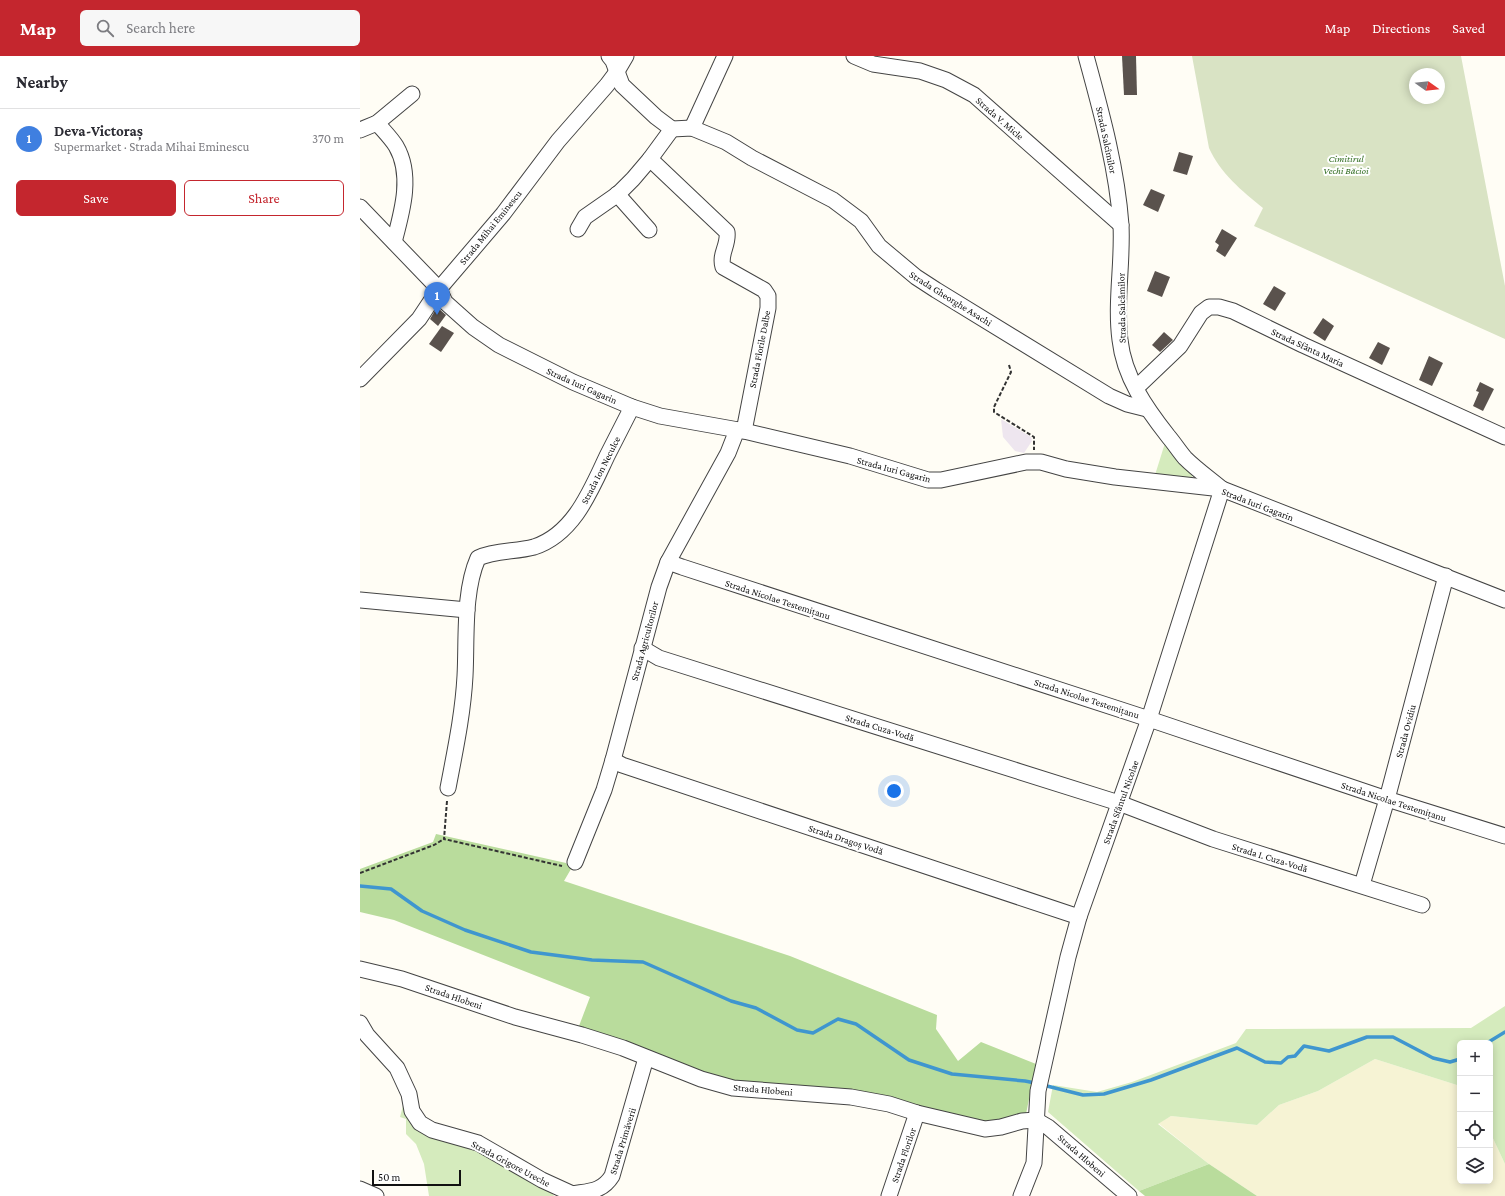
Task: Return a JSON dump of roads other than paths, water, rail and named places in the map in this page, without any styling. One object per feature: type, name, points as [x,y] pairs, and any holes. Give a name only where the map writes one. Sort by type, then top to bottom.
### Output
[{"type":"street","points":[[578,229],[585,217],[617,194],[650,159],[672,129],[656,117],[622,85],[616,73],[613,61],[609,56]]},
{"type":"street","name":"Strada Mihai Eminescu","points":[[360,379],[419,319],[439,289],[502,214],[558,141],[616,73],[626,56]]},
{"type":"street","points":[[692,128],[726,56]]},
{"type":"street","name":"Strada V. Micle","points":[[854,56],[873,64],[926,74],[946,80],[974,95],[1121,225]]},
{"type":"street","name":"Strada Salcîmilor","points":[[1086,56],[1118,192],[1121,225]]},
{"type":"street","points":[[360,130],[377,122],[412,94]]},
{"type":"street","points":[[377,122],[396,146],[404,163],[405,177],[402,209],[394,242]]},
{"type":"street","name":"Strada Gheorghe Asachi","points":[[672,129],[692,128],[726,142],[752,158],[833,200],[861,221],[879,246],[888,255],[936,290],[1109,396],[1127,404],[1147,409]]},
{"type":"street","name":"Strada Florile Dalbe","points":[[650,159],[727,232],[728,239],[721,260],[723,267],[764,290],[768,296],[768,308],[740,430]]},
{"type":"street","points":[[617,194],[649,230]]},
{"type":"street","name":"Strada Iuri Gagarin","points":[[360,207],[439,289],[445,302],[474,327],[499,345],[573,382],[632,407],[660,416],[740,430],[850,456],[928,480],[941,480],[1032,462],[1041,462],[1066,469],[1115,477],[1222,489],[1505,600]]},
{"type":"street","name":"Strada Salcâmilor","points":[[1121,225],[1119,298],[1120,340],[1127,372],[1136,388]]},
{"type":"street","name":"Strada Sfânta Maria","points":[[1136,388],[1180,346],[1201,313],[1209,308],[1219,307],[1233,311],[1303,345],[1505,437]]},
{"type":"street","points":[[1136,388],[1147,409],[1184,457],[1222,489]]},
{"type":"street","name":"Strada Ion Neculce","points":[[448,788],[461,720],[465,676],[467,610],[474,567],[478,558],[486,554],[534,547],[550,539],[565,527],[580,510],[592,489],[632,407]]},
{"type":"street","name":"Strada Agricultorilor","points":[[575,862],[604,790],[659,587],[668,562],[740,430]]},
{"type":"street","name":"Strada Sfântul Nicolae","points":[[1021,1196],[1034,1163],[1038,1091],[1068,957],[1079,917],[1149,719],[1222,489]]},
{"type":"street","name":"Strada Nicolae Testemițanu","points":[[668,562],[1149,719],[1387,799],[1505,836]]},
{"type":"street","name":"Strada Ovidiu","points":[[1362,885],[1387,799],[1446,576]]},
{"type":"street","points":[[360,600],[467,610]]},
{"type":"street","name":"Strada Cuza-Vodă","points":[[642,648],[659,658],[1120,803]]},
{"type":"street","name":"Strada Dragoș Vodă","points":[[613,760],[622,765],[1079,917]]},
{"type":"street","name":"Strada I. Cuza-Vodă","points":[[1120,803],[1213,839],[1422,905]]},
{"type":"street","name":"Strada Hlobeni","points":[[360,969],[402,979],[515,1017],[582,1035],[622,1048],[701,1079],[733,1088],[851,1097],[889,1104],[917,1113],[985,1129],[1001,1128],[1022,1121],[1036,1120],[1048,1127],[1129,1196]]},
{"type":"street","name":"Strada Grigore Ureche","points":[[360,1023],[367,1035],[397,1068],[409,1094],[412,1110],[420,1123],[432,1130],[478,1143],[542,1180],[573,1195]]},
{"type":"street","name":"Strada Primăverii","points":[[573,1195],[601,1188],[608,1183],[612,1176],[646,1058]]},
{"type":"street","name":"Strada Florilor","points":[[889,1196],[917,1113]]},
{"type":"street","points":[[360,1189],[376,1196]]},
{"type":"waterway","points":[[360,886],[391,889],[422,911],[465,930],[531,952],[592,960],[643,962],[731,1001],[756,1008],[797,1030],[813,1033],[838,1019],[856,1024],[909,1060],[952,1074],[1035,1083]]},
{"type":"waterway","points":[[1492,1040],[1505,1032]]},
{"type":"waterway","points":[[1043,1085],[1083,1095],[1104,1094],[1151,1080],[1237,1048],[1265,1062],[1281,1063],[1288,1057],[1295,1056],[1304,1046],[1329,1051],[1367,1037],[1393,1037],[1433,1058],[1450,1062],[1457,1060]]},
{"type":"place","name":"Deva-Victoraș","points":[[437,315]]},
{"type":"park label","name":"Cimitirul Vechi Băcioi","points":[[1346,164]]}]
